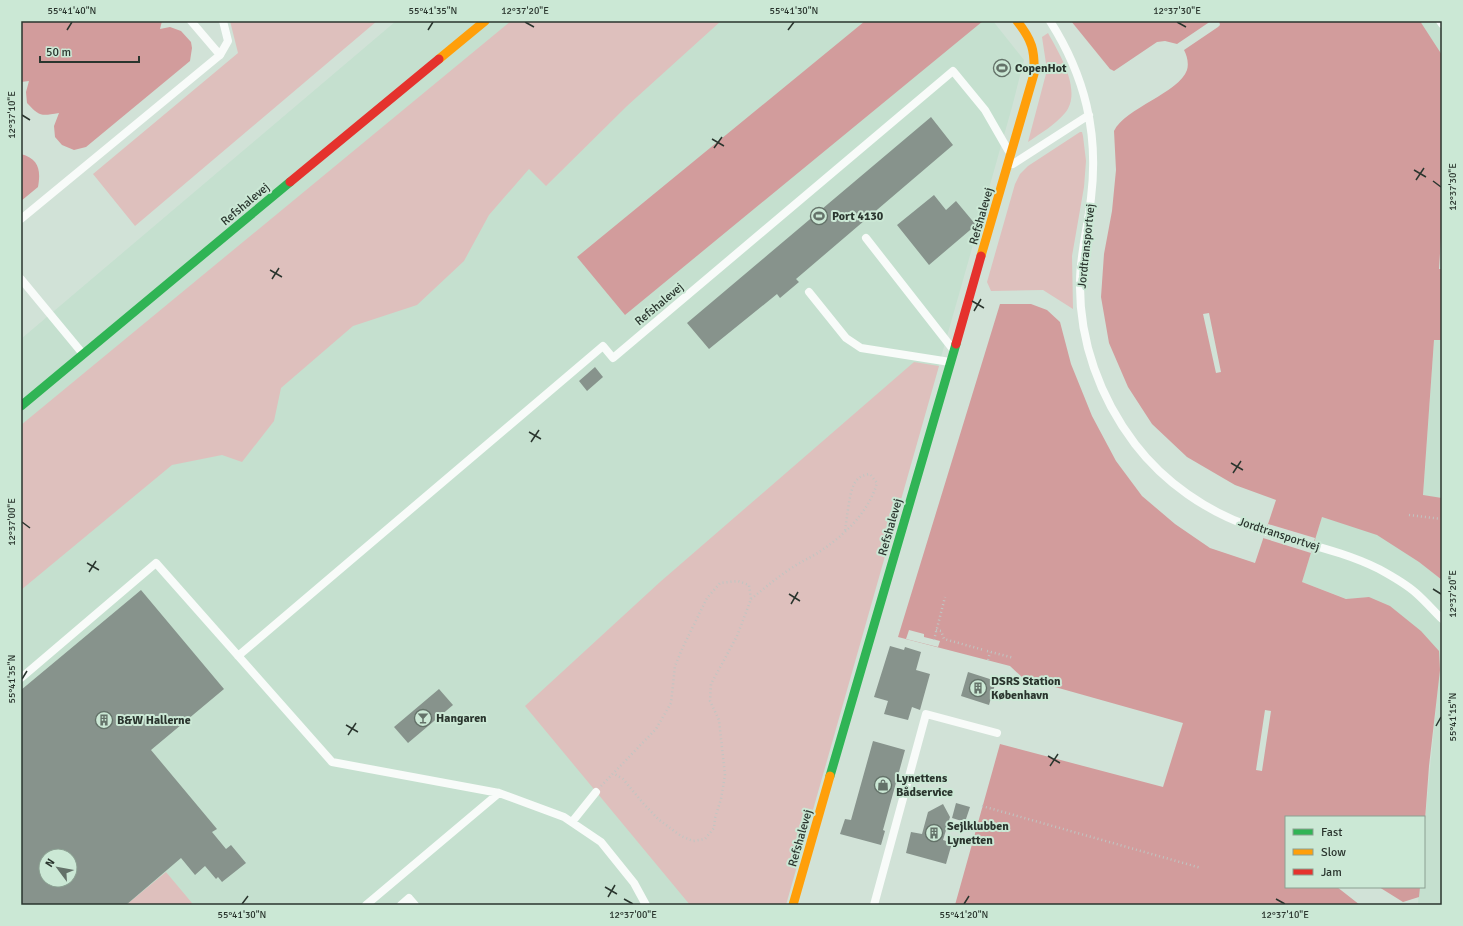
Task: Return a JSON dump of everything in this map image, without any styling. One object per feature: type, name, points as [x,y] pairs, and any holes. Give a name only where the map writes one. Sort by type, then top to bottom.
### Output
[{"type":"street","name":"Refshalevej","points":[[21,406],[485,21]]},
{"type":"street","name":"Refshalevej","points":[[794,905],[1034,74],[1035,50],[1028,33],[1017,21]]},
{"type":"lane","points":[[191,21],[220,55]]},
{"type":"lane","points":[[21,219],[220,55],[228,41],[223,21]]},
{"type":"lane","name":"Jordtransportvej","points":[[1050,21],[1062,39],[1076,69],[1089,115],[1093,151],[1091,197],[1080,281],[1081,308],[1089,354],[1101,388],[1135,444],[1161,472],[1192,497],[1228,517],[1252,527],[1356,559],[1379,569],[1415,592],[1442,618]]},
{"type":"lane","name":"Refshalevej","points":[[238,656],[603,346],[613,358],[953,71],[985,110],[1011,156]]},
{"type":"lane","points":[[1007,168],[1089,115]]},
{"type":"lane","points":[[866,238],[954,350]]},
{"type":"lane","points":[[21,279],[83,354]]},
{"type":"lane","points":[[809,292],[846,338],[862,348],[951,362]]},
{"type":"lane","points":[[21,678],[156,563],[332,762],[499,793],[564,817],[601,842],[634,883],[646,905]]},
{"type":"lane","points":[[874,905],[926,714],[997,733]]},
{"type":"lane","points":[[572,822],[596,792]]},
{"type":"lane","points":[[366,905],[499,793]]},
{"type":"lane","points":[[401,905],[410,898],[415,905]]},
{"type":"path","points":[[751,599],[773,581],[822,550],[845,531],[861,515],[874,495],[877,483],[870,474],[863,475],[855,482],[851,495],[845,531]]},
{"type":"path","points":[[1409,515],[1442,519]]},
{"type":"path","points":[[596,792],[613,773],[656,729],[671,703],[675,666],[683,646],[707,598],[720,583],[738,581],[749,585],[751,599],[737,636],[711,684],[710,701],[719,720],[725,775],[714,828],[705,839],[693,841],[681,836],[658,819],[623,779],[613,773]]},
{"type":"path","points":[[934,640],[945,597]]},
{"type":"path","points":[[936,630],[941,631],[944,639],[1014,658]]},
{"type":"path","points":[[987,651],[988,660]]},
{"type":"path","points":[[982,806],[1201,868]]},
{"type":"shaded area","points":[[21,21],[162,21],[160,29],[170,27],[181,31],[191,42],[192,48],[190,61],[86,147],[74,150],[62,145],[55,137],[54,126],[59,113],[44,115],[35,111],[27,103],[26,92],[29,81],[21,82]]},
{"type":"shaded area","points":[[230,21],[377,21],[135,226],[93,174],[238,53]]},
{"type":"shaded area","points":[[396,21],[993,21],[1024,60],[1012,107],[785,905],[21,905],[21,339]]},
{"type":"shaded area","points":[[511,21],[721,21],[627,106],[546,186],[529,169],[489,215],[464,261],[417,305],[353,326],[281,388],[274,421],[242,462],[222,455],[172,465],[21,590],[21,425]]},
{"type":"shaded area","points":[[865,21],[983,21],[625,315],[577,257]]},
{"type":"shaded area","points":[[1071,21],[1211,21],[1177,44],[1165,41],[1157,42],[1114,71],[1110,69]]},
{"type":"shaded area","points":[[1219,21],[1420,21],[1442,55],[1442,222],[1439,269],[1442,269],[1442,340],[1434,340],[1423,495],[1442,498],[1442,580],[1419,562],[1377,535],[1322,517],[1302,582],[1346,599],[1369,597],[1390,606],[1421,631],[1439,651],[1440,670],[1429,766],[1425,820],[1425,816],[1285,816],[1285,888],[1338,888],[1360,905],[955,905],[1000,744],[1163,787],[1183,723],[1023,678],[1010,666],[898,637],[1000,304],[1031,304],[1047,310],[1060,322],[1071,364],[1092,416],[1116,461],[1142,496],[1175,524],[1210,548],[1255,563],[1276,500],[1235,485],[1187,457],[1152,424],[1128,387],[1109,343],[1101,297],[1104,254],[1112,211],[1116,170],[1114,131],[1129,115],[1174,86],[1182,78],[1188,65],[1184,50],[1220,25]]},
{"type":"shaded area","points":[[1420,21],[1442,21],[1442,55]]},
{"type":"shaded area","points":[[1048,33],[1063,61],[1067,72],[1070,83],[1070,104],[1065,113],[1057,121],[1048,129],[1028,142],[1047,70],[1042,37]]},
{"type":"shaded area","points":[[1082,132],[1083,136],[1086,161],[1084,187],[1072,256],[1073,309],[1043,290],[991,291],[987,282],[1015,184],[1020,174],[1028,166]]},
{"type":"shaded area","points":[[21,154],[27,156],[35,162],[39,170],[39,175],[38,187],[21,201]]},
{"type":"shaded area","points":[[1434,340],[1442,340],[1442,498],[1423,496]]},
{"type":"shaded area","points":[[914,362],[939,366],[786,905],[690,905],[525,706],[660,582]]},
{"type":"shaded area","points":[[1322,517],[1377,534],[1419,562],[1442,580],[1442,905],[1418,905],[1419,888],[1425,888],[1425,821],[1438,687],[1369,597],[1347,599],[1302,582]]},
{"type":"shaded area","points":[[166,872],[192,903],[190,905],[126,905]]},
{"type":"shaded area","points":[[1381,888],[1420,888],[1419,897],[1403,902]]},
{"type":"pier","points":[[1209,313],[1221,372],[1216,373],[1203,314]]},
{"type":"pier","points":[[1268,524],[1315,538],[1311,553],[1263,538]]},
{"type":"pier","points":[[909,630],[924,634],[924,637],[940,641],[938,647],[906,639]]},
{"type":"pier","points":[[1265,710],[1271,711],[1262,771],[1256,770]]},
{"type":"building","points":[[931,117],[953,145],[796,279],[799,282],[780,298],[777,294],[709,349],[687,323]]},
{"type":"building","points":[[934,195],[946,210],[956,201],[976,225],[929,265],[897,225]]},
{"type":"building","points":[[595,367],[603,377],[587,391],[579,381]]},
{"type":"building","name":"B&W Hallerne","points":[[141,590],[224,689],[151,750],[217,829],[212,832],[226,849],[231,845],[246,863],[222,882],[218,877],[216,879],[205,866],[195,875],[181,858],[126,905],[21,905],[21,690]]},
{"type":"building","points":[[890,646],[904,650],[905,647],[921,652],[916,670],[930,674],[920,710],[912,707],[908,720],[884,714],[888,701],[874,697]]},
{"type":"building","name":"DSRS Station København","points":[[968,672],[996,681],[989,705],[961,696]]},
{"type":"building","points":[[439,689],[453,705],[408,743],[394,727]]},
{"type":"building","points":[[873,741],[905,750],[883,830],[885,831],[881,845],[840,834],[845,819],[851,820]]},
{"type":"building","points":[[956,803],[970,807],[965,822],[952,818]]},
{"type":"building","name":"Sejlklubben Lynetten","points":[[943,804],[950,817],[943,840],[952,843],[946,864],[906,853],[911,832],[922,834],[928,812]]},
{"type":"traffic: fast","points":[[21,406],[290,182]]},
{"type":"traffic: fast","points":[[830,776],[956,344]]},
{"type":"traffic: slow","points":[[439,59],[485,21]]},
{"type":"traffic: slow","points":[[981,256],[1034,74],[1032,46],[1017,21]]},
{"type":"traffic: slow","points":[[793,905],[830,776]]},
{"type":"traffic: jam","points":[[290,182],[439,59]]},
{"type":"traffic: jam","points":[[956,344],[981,256]]},
{"type":"place","name":"CopenHot","points":[[1002,68]]},
{"type":"place","name":"Port 4130","points":[[819,216]]},
{"type":"place","name":"DSRS Station København","points":[[978,688]]},
{"type":"place","name":"Hangaren","points":[[423,718]]},
{"type":"place","name":"B&W Hallerne","points":[[104,720]]},
{"type":"place","name":"Lynettens Bådservice","points":[[883,785]]},
{"type":"place","name":"Sejlklubben Lynetten","points":[[934,833]]}]
